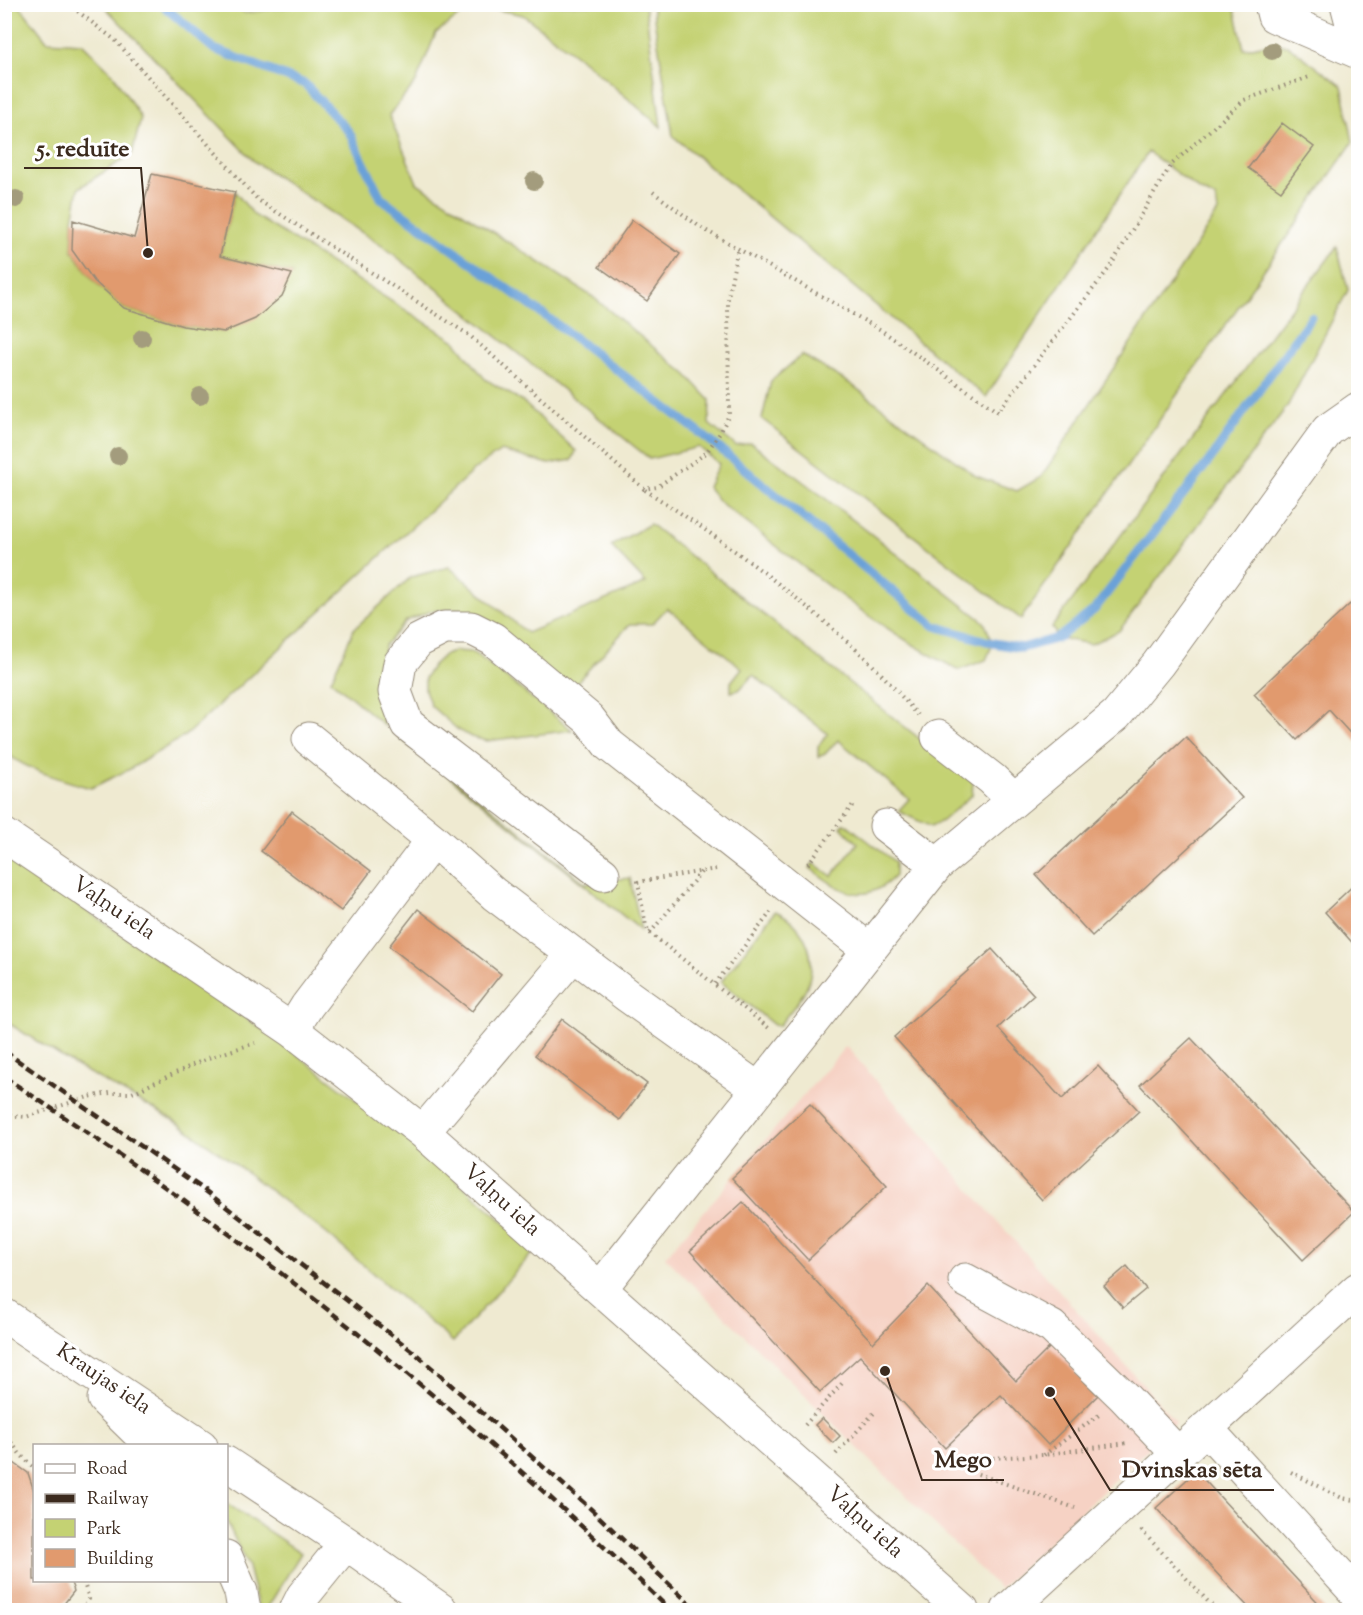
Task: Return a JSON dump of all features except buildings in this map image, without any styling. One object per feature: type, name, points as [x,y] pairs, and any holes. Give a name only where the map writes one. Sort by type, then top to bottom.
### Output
[{"type":"street","points":[[1271,4],[1274,16],[1359,52]]},
{"type":"street","points":[[1347,4],[1359,46]]},
{"type":"street","points":[[600,1289],[937,865],[1116,716],[1158,664],[1328,430],[1359,409]]},
{"type":"street","points":[[603,874],[407,724],[395,692],[400,663],[418,641],[444,628],[471,628],[494,639],[589,719],[609,746],[868,949]]},
{"type":"street","points":[[938,737],[992,779],[1014,800]]},
{"type":"street","points":[[309,739],[433,840],[494,894],[628,996],[758,1089]]},
{"type":"street","points":[[886,826],[937,865]]},
{"type":"street","name":"Vaļņu iela","points":[[4,835],[292,1030],[423,1132],[962,1611]]},
{"type":"street","points":[[292,1030],[433,840]]},
{"type":"street","points":[[423,1132],[573,955]]},
{"type":"street","points":[[964,1280],[1052,1327],[1171,1446]]},
{"type":"street","points":[[1008,1611],[1114,1513],[1171,1446],[1206,1428],[1359,1289]]},
{"type":"street","name":"Kraujas iela","points":[[4,1316],[198,1444]]},
{"type":"street","points":[[47,1343],[150,1444]]},
{"type":"street","points":[[1206,1428],[1359,1595]]},
{"type":"street","points":[[228,1464],[346,1543],[441,1611]]},
{"type":"street","points":[[296,1611],[303,1596],[346,1543]]},
{"type":"street","points":[[228,1562],[241,1592],[244,1611]]},
{"type":"path","points":[[68,4],[116,40],[258,200],[469,335],[644,489],[777,581],[864,656],[938,737]]},
{"type":"path","points":[[653,192],[700,227],[881,330],[998,412],[1110,267],[1171,165],[1244,100],[1312,76]]},
{"type":"path","points":[[644,489],[657,487],[706,453],[729,415],[728,297],[738,247]]},
{"type":"path","points":[[715,984],[855,802]]},
{"type":"path","points":[[758,863],[638,882],[646,926],[650,933],[792,1046]]},
{"type":"path","points":[[650,933],[702,872]]},
{"type":"path","points":[[4,1115],[26,1117],[88,1097],[110,1093],[132,1093],[208,1058],[292,1030]]},
{"type":"path","points":[[805,1425],[844,1381]]},
{"type":"path","points":[[1043,1455],[1124,1397]]},
{"type":"path","points":[[836,1454],[874,1413]]},
{"type":"path","points":[[4,1432],[33,1467]]},
{"type":"path","points":[[939,1461],[1171,1446]]},
{"type":"path","points":[[951,1461],[961,1468],[1114,1513],[1216,1611]]},
{"type":"path","points":[[82,1582],[89,1599],[82,1611]]},
{"type":"shaded area","points":[[846,1046],[997,1221],[1176,1422],[1000,1589],[665,1257]]},
{"type":"green space","points":[[4,5],[19,5],[47,41],[82,43],[113,74],[141,118],[132,154],[79,188],[73,220],[72,250],[94,281],[124,308],[183,326],[224,332],[292,274],[220,256],[235,192],[254,215],[455,341],[485,379],[522,401],[576,451],[572,460],[549,464],[501,451],[475,469],[186,735],[130,769],[91,788],[33,769],[5,751]]},
{"type":"green space","points":[[103,5],[233,5],[245,13],[304,5],[474,5],[436,33],[416,82],[389,115],[417,183],[593,297],[687,375],[710,400],[709,424],[736,446],[751,443],[984,622],[993,643],[986,660],[959,670],[895,633],[834,591],[717,500],[708,487],[719,464],[699,447],[650,459],[387,249],[255,162]]},
{"type":"green space","points":[[474,5],[645,5],[661,127],[584,61],[523,15]]},
{"type":"green space","points":[[652,5],[1234,5],[1244,49],[1261,45],[1287,45],[1342,86],[1353,142],[1021,619],[762,419],[771,381],[802,355],[849,383],[976,476],[1017,491],[1041,477],[1218,212],[1216,198],[1201,191],[1148,152],[986,397],[673,136]]},
{"type":"green space","points":[[1337,247],[1348,290],[1288,405],[1119,631],[1091,644],[1058,638],[1052,627]]},
{"type":"green space","points":[[650,524],[973,781],[972,795],[942,821],[931,827],[898,811],[909,799],[838,740],[825,754],[818,757],[818,746],[828,734],[753,675],[739,690],[731,692],[731,682],[742,668],[667,608],[652,624],[630,624],[568,692],[482,616],[458,609],[431,611],[406,621],[385,645],[377,692],[385,726],[331,680],[354,629],[411,577],[449,567],[527,633],[646,583],[611,546]]},
{"type":"green space","points":[[455,651],[471,652],[480,657],[572,730],[487,741],[471,737],[457,729],[431,706],[425,690],[425,678],[432,666],[443,656]]},
{"type":"green space","points":[[400,735],[585,883],[630,878],[641,930],[399,737]]},
{"type":"green space","points":[[845,823],[895,862],[895,876],[883,886],[862,894],[852,893],[831,883],[810,868],[813,863],[832,876],[858,843],[841,827]]},
{"type":"green space","points":[[4,853],[281,1042],[433,1159],[535,1250],[453,1342],[327,1234],[242,1169],[175,1121],[73,1064],[5,1021]]},
{"type":"green space","points":[[775,911],[786,917],[802,934],[807,945],[811,969],[804,992],[779,1026],[774,1025],[721,982]]},
{"type":"green space","points":[[228,1504],[301,1553],[266,1610],[259,1610],[248,1567],[228,1524]]},
{"type":"waterway","points":[[161,4],[214,49],[305,84],[349,132],[381,198],[555,323],[713,443],[935,626],[993,643],[1022,648],[1058,638],[1094,610],[1212,457],[1311,317]]},
{"type":"railway","points":[[4,1051],[203,1189],[415,1353],[592,1510],[696,1610]]},
{"type":"railway","points":[[4,1077],[180,1198],[350,1328],[514,1465],[670,1610]]},
{"type":"place","name":"5. reduīte","points":[[148,253]]},
{"type":"place","name":"Mego","points":[[885,1371]]},
{"type":"place","name":"Dvinskas sēta","points":[[1050,1392]]}]
